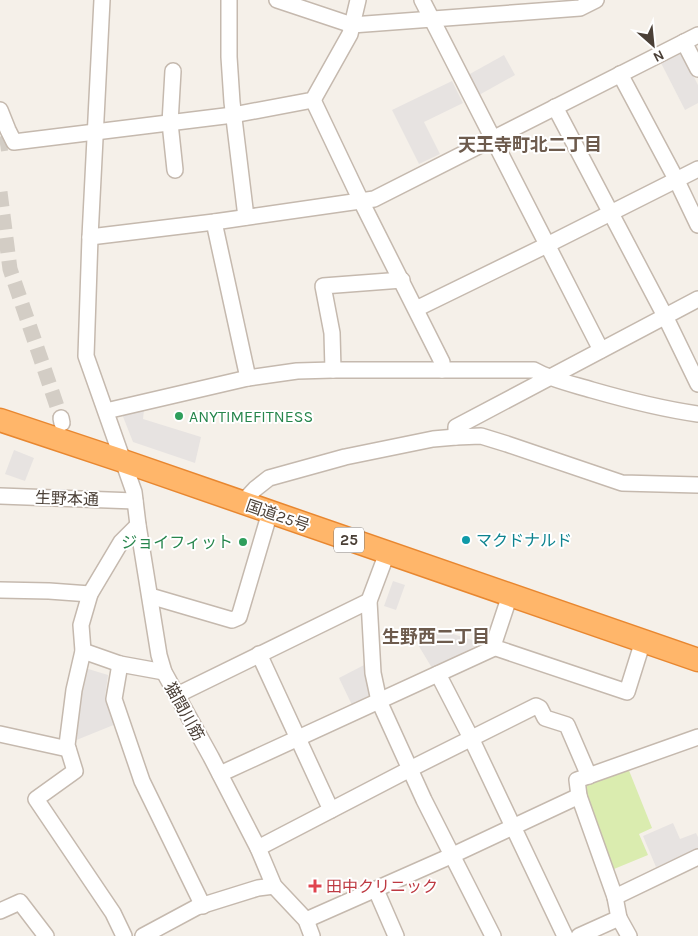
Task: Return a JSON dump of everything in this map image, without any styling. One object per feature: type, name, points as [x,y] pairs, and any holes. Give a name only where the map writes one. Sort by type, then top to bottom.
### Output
[{"type":"highway","name":"国道25号","points":[[0,420],[698,660]]},
{"type":"street","name":"猫間川筋","points":[[102,0],[94,131],[86,356],[134,492],[158,655],[164,672],[220,774],[258,848],[274,886],[306,920],[312,936]]},
{"type":"street","points":[[229,0],[229,57],[233,114],[246,217]]},
{"type":"street","points":[[277,0],[352,25],[580,8],[596,0]]},
{"type":"street","points":[[312,100],[350,34],[358,0]]},
{"type":"street","points":[[422,0],[601,350]]},
{"type":"street","points":[[90,237],[214,222],[374,199],[691,38],[698,69]]},
{"type":"street","points":[[173,71],[170,123],[175,170]]},
{"type":"street","points":[[620,74],[698,226]]},
{"type":"street","points":[[0,110],[11,142],[170,123],[312,100]]},
{"type":"street","points":[[312,100],[442,362],[442,370]]},
{"type":"street","points":[[555,107],[665,316],[698,384]]},
{"type":"street","points":[[416,309],[698,169]]},
{"type":"street","points":[[214,222],[248,378]]},
{"type":"street","points":[[333,370],[332,333],[323,286],[402,280]]},
{"type":"street","points":[[456,437],[456,427],[698,299]]},
{"type":"street","points":[[106,412],[248,378],[298,370],[534,370],[548,378],[630,401],[672,411],[698,414]]},
{"type":"street","points":[[242,503],[269,478],[345,457],[433,439],[481,436],[622,483],[698,485]]},
{"type":"street","name":"生野本通","points":[[0,496],[135,501]]},
{"type":"street","points":[[150,596],[232,620],[239,617],[270,512]]},
{"type":"street","points":[[124,936],[113,913],[36,799],[75,771],[67,744],[73,699],[83,651],[80,625],[90,594],[121,542],[138,526]]},
{"type":"street","points":[[387,553],[369,601],[373,673],[379,701],[424,800],[493,936]]},
{"type":"street","points":[[0,590],[49,590],[90,594]]},
{"type":"street","points":[[220,774],[492,649],[510,595]]},
{"type":"street","points":[[177,695],[369,601]]},
{"type":"street","points":[[493,647],[626,692],[643,641]]},
{"type":"street","points":[[83,651],[120,664],[164,672]]},
{"type":"street","points":[[260,654],[331,810]]},
{"type":"street","points":[[120,664],[114,699],[142,781],[203,906]]},
{"type":"street","points":[[438,674],[471,738],[565,936]]},
{"type":"street","points":[[258,848],[536,706],[540,708],[545,718],[567,725],[589,776]]},
{"type":"street","points":[[0,734],[68,749]]},
{"type":"street","points":[[629,936],[619,918],[614,897],[579,796],[577,780],[698,737]]},
{"type":"street","points":[[306,920],[453,856],[579,796]]},
{"type":"street","points":[[614,897],[698,856]]},
{"type":"street","points":[[143,936],[197,907],[258,888],[274,886]]},
{"type":"street","points":[[376,890],[396,936]]},
{"type":"street","points":[[0,911],[20,902],[46,936]]},
{"type":"street","points":[[579,936],[619,918]]},
{"type":"green space","points":[[628,768],[652,828],[639,834],[648,855],[614,869],[581,787]]},
{"type":"shaded area","points":[[681,51],[698,85],[698,103],[685,110],[660,61]]},
{"type":"shaded area","points":[[504,55],[515,75],[479,95],[468,75]]},
{"type":"shaded area","points":[[452,81],[463,103],[424,122],[440,154],[419,164],[392,110]]},
{"type":"shaded area","points":[[144,410],[143,419],[201,437],[195,463],[133,442],[122,414]]},
{"type":"shaded area","points":[[14,450],[34,458],[25,481],[5,474]]},
{"type":"shaded area","points":[[393,581],[405,585],[396,610],[384,606]]},
{"type":"shaded area","points":[[440,630],[482,643],[432,668],[417,643]]},
{"type":"shaded area","points":[[366,664],[370,695],[352,705],[339,678]]},
{"type":"shaded area","points":[[85,668],[108,675],[105,697],[116,724],[74,741],[79,694]]},
{"type":"shaded area","points":[[673,823],[680,839],[696,833],[698,849],[656,867],[643,836]]},
{"type":"tunnel","points":[[0,144],[7,143]]},
{"type":"tunnel","points":[[0,192],[10,269],[61,418]]},
{"type":"place","name":"ANYTIMEFITNESS","points":[[179,416]]},
{"type":"place","name":"マクドナルド","points":[[466,540]]},
{"type":"place","name":"ジョイフィット","points":[[243,542]]},
{"type":"place","name":"田中クリニック","points":[[315,886]]},
{"type":"district","name":"天王寺町北二丁目","points":[[530,145]]},
{"type":"district","name":"生野西二丁目","points":[[436,637]]}]
